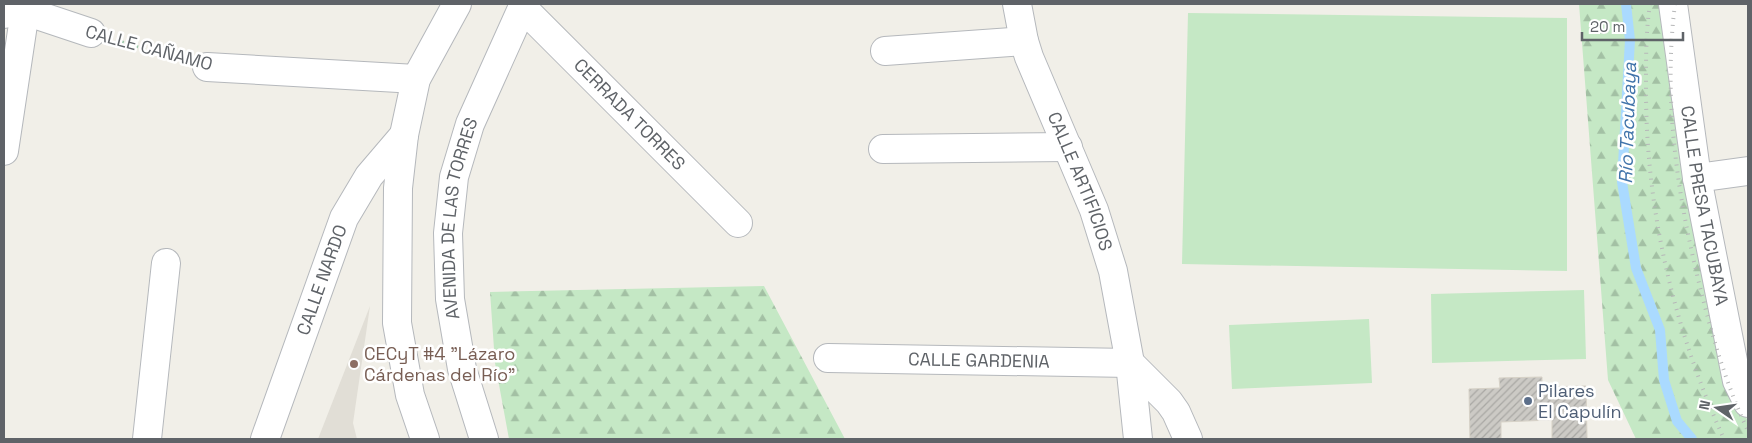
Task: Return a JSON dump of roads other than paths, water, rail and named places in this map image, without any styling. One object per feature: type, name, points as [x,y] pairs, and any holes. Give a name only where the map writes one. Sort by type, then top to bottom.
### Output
[{"type":"street","points":[[425,439],[410,395],[396,323],[398,188],[404,135],[416,79],[457,4]]},
{"type":"street","name":"CALLE ARTIFICIOS","points":[[1017,4],[1029,57],[1094,210],[1114,272],[1130,363],[1138,439]]},
{"type":"street","name":"CALLE PRESA TACUBAYA","points":[[1673,4],[1697,178],[1745,388]]},
{"type":"street","name":"CERRADA TORRES","points":[[523,5],[738,223]]},
{"type":"street","name":"AVENIDA DE LAS TORRES","points":[[484,439],[462,369],[450,299],[448,233],[454,177],[470,124],[523,5]]},
{"type":"street","points":[[4,151],[14,13]]},
{"type":"street","name":"CALLE CAÑAMO","points":[[14,13],[91,33]]},
{"type":"street","points":[[885,51],[1024,40]]},
{"type":"street","name":"CALLE CAÑAMO","points":[[207,67],[416,79]]},
{"type":"street","name":"CALLE NARDO","points":[[265,439],[344,218],[368,176],[404,135]]},
{"type":"street","points":[[883,149],[1068,147]]},
{"type":"street","points":[[1697,178],[1748,171]]},
{"type":"street","points":[[147,439],[166,263]]},
{"type":"street","name":"CALLE GARDENIA","points":[[828,358],[1130,363]]},
{"type":"street","points":[[1130,363],[1169,402],[1176,412],[1188,439]]},
{"type":"waterway","name":"Río Tacubaya","points":[[1626,4],[1630,40],[1622,182],[1636,268],[1660,330],[1664,380],[1677,421],[1692,439]]},
{"type":"railway","points":[[1650,4],[1646,53],[1647,129],[1657,220],[1677,310],[1690,353],[1724,439]]},
{"type":"railway","points":[[1675,4],[1671,75],[1674,146],[1679,182],[1692,252],[1715,342],[1726,378],[1748,431]]},
{"type":"place","name":"CECyT #4 \"Lázaro Cárdenas del Río\"","points":[[354,364]]},
{"type":"place","name":"Pilares El Capulín","points":[[1528,401]]}]
